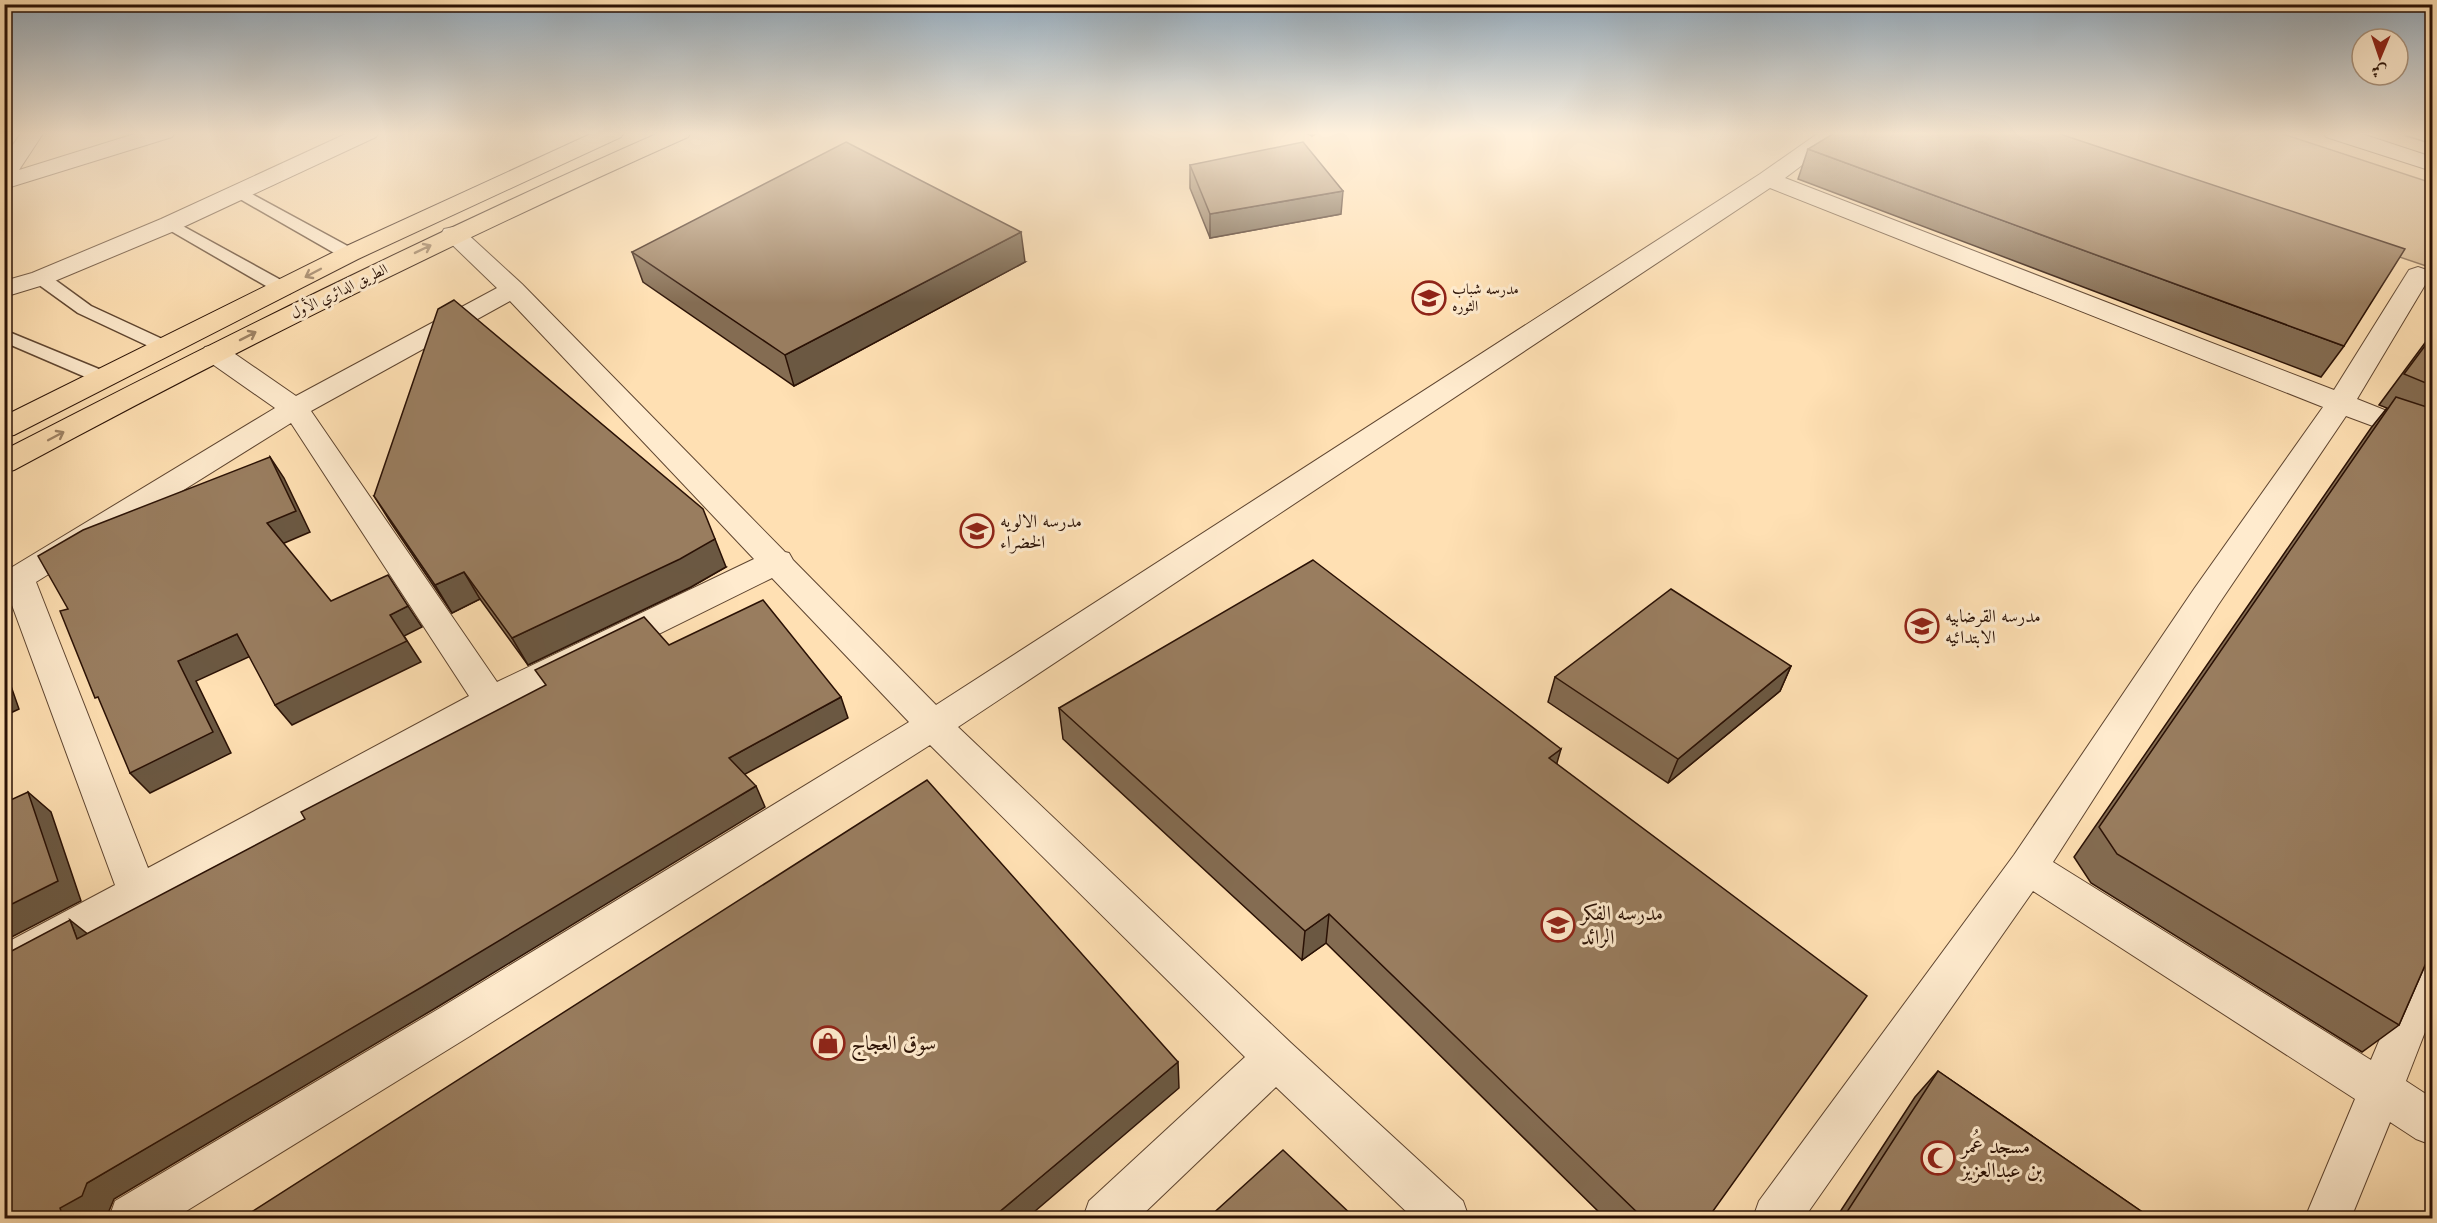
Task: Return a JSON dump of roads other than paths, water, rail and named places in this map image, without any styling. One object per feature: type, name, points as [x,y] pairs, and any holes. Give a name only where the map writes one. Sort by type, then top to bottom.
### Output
[{"type":"main road","name":"الطريق الدائري الأول","points":[[4,428],[284,289],[349,254],[489,189]]},
{"type":"main road","name":"الطريق الدائري الأول","points":[[4,463],[215,352],[453,234],[553,189]]},
{"type":"street","points":[[4,289],[41,278],[170,224],[245,189]]},
{"type":"street","points":[[132,1218],[455,1022],[933,725],[1753,189]]},
{"type":"street","points":[[1794,189],[2433,439]]},
{"type":"street","points":[[453,234],[513,289],[778,561],[933,725],[1276,1058],[1446,1218]]},
{"type":"street","points":[[1776,1218],[2028,867],[2206,597],[2341,402],[2416,274]]},
{"type":"street","points":[[138,893],[11,583],[294,408],[513,289]]},
{"type":"street","points":[[215,352],[294,408],[491,700]]},
{"type":"street","points":[[4,965],[491,700],[778,561]]},
{"type":"street","points":[[2028,867],[2433,1123]]},
{"type":"street","points":[[2328,1218],[2433,964]]},
{"type":"street","points":[[1106,1218],[1276,1058]]},
{"type":"lane","points":[[239,192],[349,254]]},
{"type":"lane","points":[[170,224],[284,289]]},
{"type":"lane","points":[[41,278],[60,296],[80,309],[165,347]]},
{"type":"lane","points":[[4,335],[104,378]]},
{"type":"place","name":"مدرسه شباب الثوره","points":[[1429,298]]},
{"type":"place","name":"مدرسه الالويه الخضراء","points":[[977,531]]},
{"type":"place","name":"مدرسه القرضابيه الابتدائيه","points":[[1922,626]]},
{"type":"place","name":"مدرسه الفكر الرائد","points":[[1558,925]]},
{"type":"place","name":"سوق العجاج","points":[[828,1043]]},
{"type":"place","name":"مسجد عُمر بن عبدالعزيز","points":[[1938,1158]]}]
